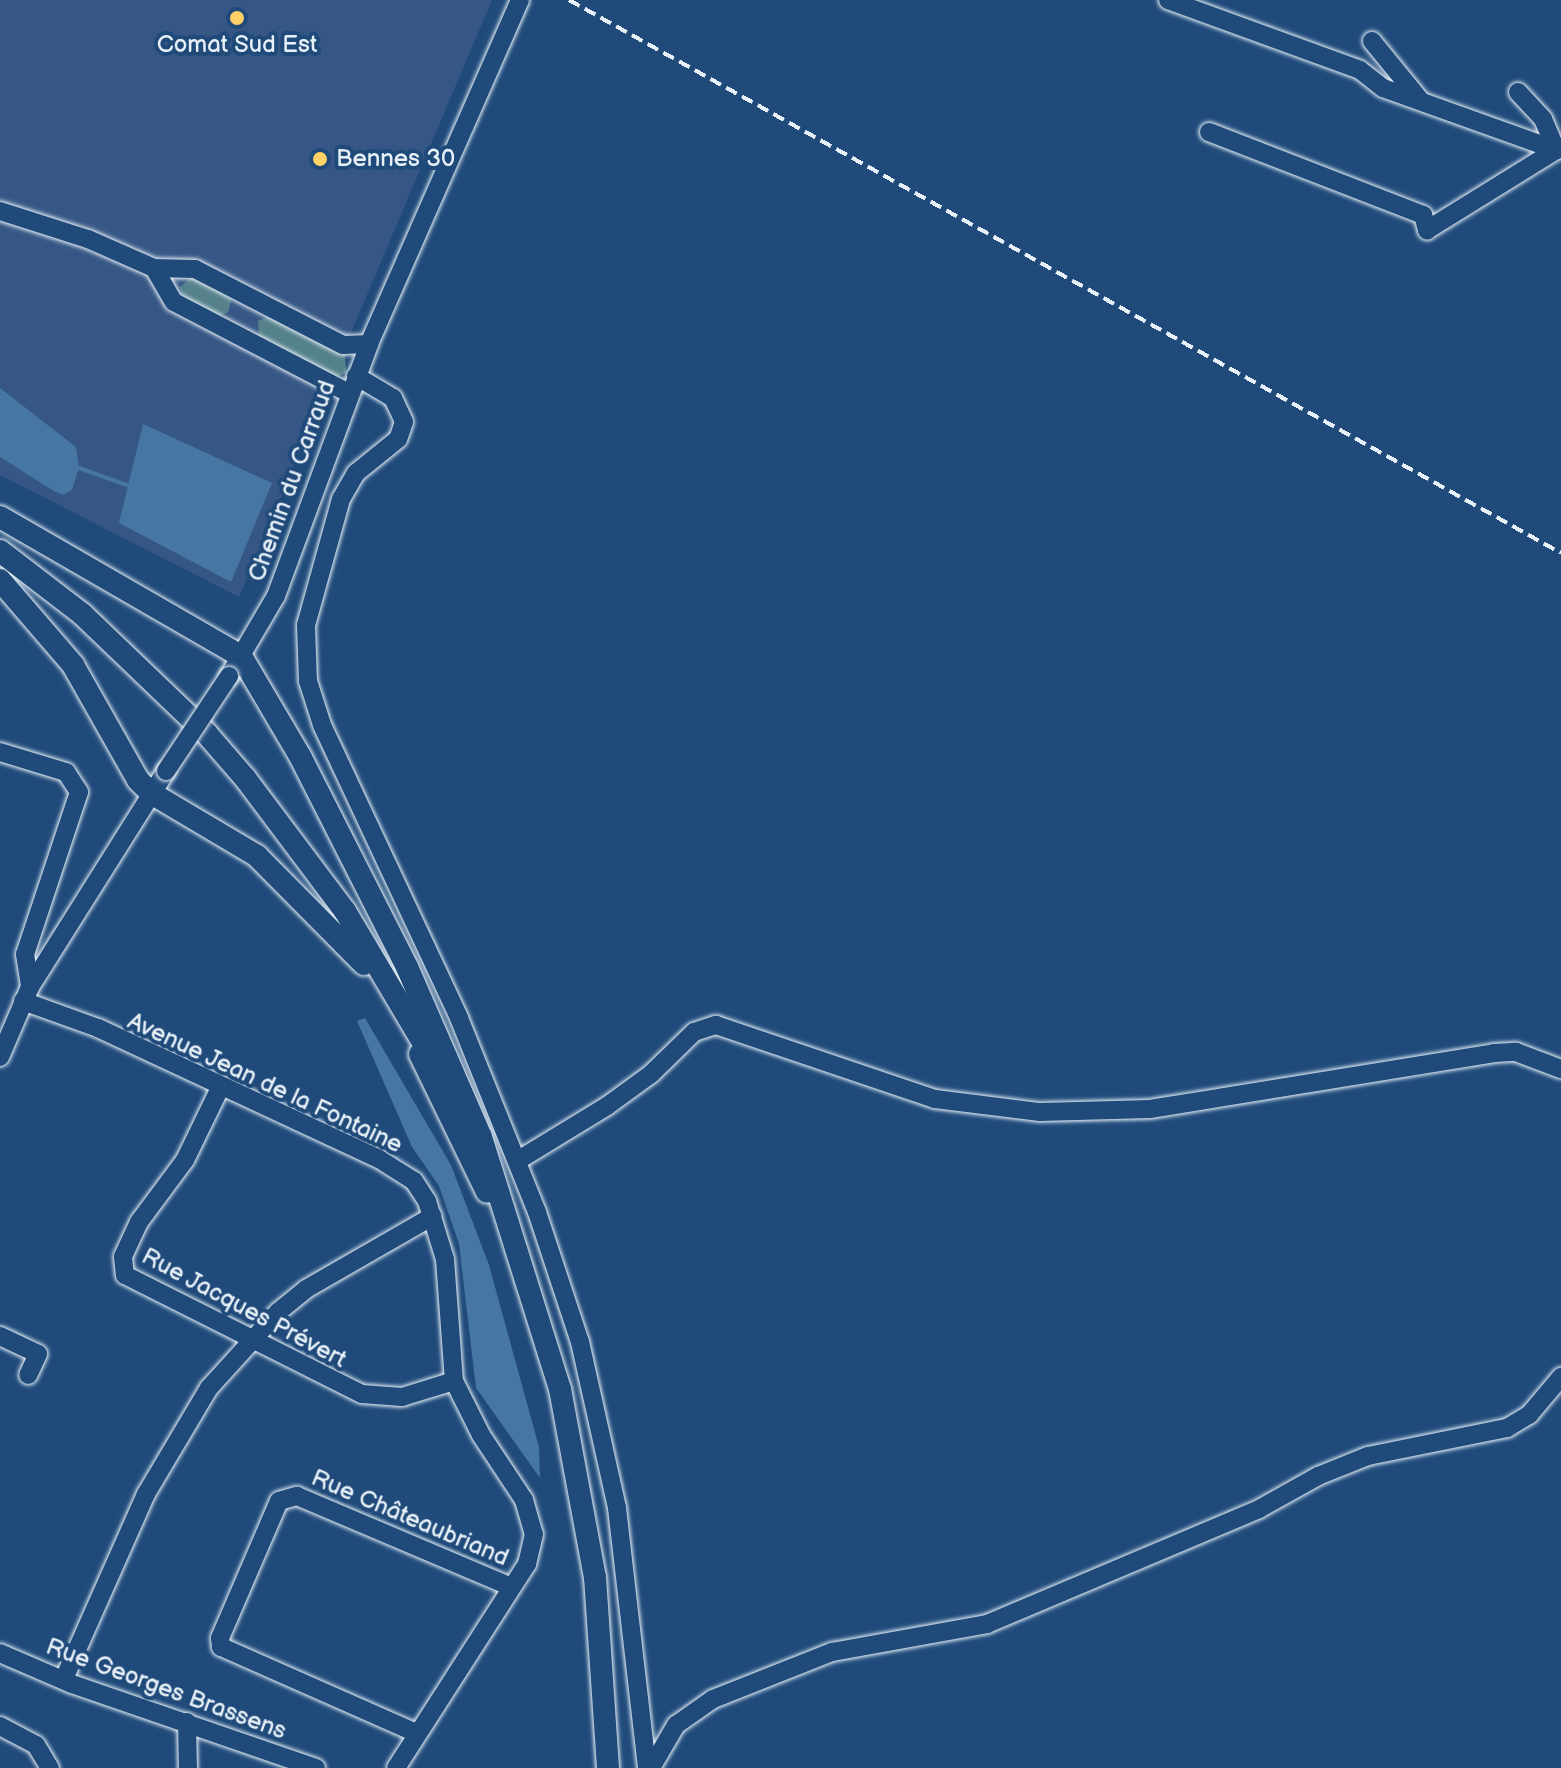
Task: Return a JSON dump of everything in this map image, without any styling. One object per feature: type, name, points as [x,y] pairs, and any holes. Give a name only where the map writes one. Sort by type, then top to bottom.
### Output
[{"type":"main road","points":[[0,517],[241,656],[294,745],[407,967],[481,1137],[527,1277],[571,1435],[595,1577],[608,1768]]},
{"type":"main road","points":[[0,551],[82,614],[206,733],[321,877],[437,1066],[476,1146],[527,1277]]},
{"type":"main road","points":[[0,580],[66,654],[151,793],[189,811],[257,856],[293,887],[373,976],[427,1067],[527,1277]]},
{"type":"street","name":"Chemin du Carraud","points":[[0,1057],[27,994],[151,793],[229,676],[293,556],[352,385],[520,0]]},
{"type":"street","points":[[1168,0],[1360,70],[1383,88],[1559,149]]},
{"type":"street","points":[[1372,41],[1422,102]]},
{"type":"street","points":[[1518,92],[1543,119],[1559,149]]},
{"type":"street","points":[[1209,132],[1423,215],[1427,230],[1559,149]]},
{"type":"street","points":[[2,206],[154,268],[195,269],[343,345],[369,344]]},
{"type":"street","points":[[154,268],[174,302],[352,385],[393,398],[404,422],[398,439],[356,473],[341,499],[306,625],[308,681],[322,725],[459,1018],[517,1161],[580,1342],[605,1441],[634,1625],[649,1768]]},
{"type":"street","points":[[0,752],[66,772],[79,792],[25,954],[27,994]]},
{"type":"street","name":"Avenue Jean de la Fontaine","points":[[27,994],[98,1028],[107,1036],[401,1171],[421,1192],[433,1216],[446,1271],[454,1381],[530,1514],[531,1553],[414,1732],[396,1768]]},
{"type":"street","points":[[517,1161],[607,1106],[694,1032],[716,1025],[935,1099],[1040,1112],[1150,1109],[1494,1053],[1516,1052],[1561,1069]]},
{"type":"street","name":"Chemin du Carraud","points":[[0,1066],[10,1035]]},
{"type":"street","name":"Rue Jacques Prévert","points":[[220,1088],[185,1160],[139,1222],[122,1270],[134,1282],[362,1394],[402,1397],[454,1381]]},
{"type":"street","points":[[64,1679],[158,1470],[209,1388],[251,1341],[318,1281],[433,1216]]},
{"type":"street","points":[[0,1336],[38,1354],[28,1375]]},
{"type":"street","points":[[649,1768],[676,1725],[713,1699],[832,1652],[987,1624],[1259,1509],[1318,1476],[1368,1456],[1507,1428],[1529,1415],[1561,1377]]},
{"type":"street","name":"Rue Châteaubriand","points":[[414,1732],[221,1647],[220,1638],[279,1501],[297,1496],[511,1587]]},
{"type":"street","name":"Rue Georges Brassens","points":[[0,1653],[64,1679],[316,1768]]},
{"type":"street","points":[[187,1722],[188,1768]]},
{"type":"street","points":[[0,1726],[36,1745],[50,1768]]},
{"type":"street","points":[[197,1768],[210,1730]]},
{"type":"shaded area","points":[[0,0],[492,0],[239,597],[0,475]]},
{"type":"shaded area","points":[[0,388],[76,447],[79,467],[72,490],[63,495],[52,490],[0,457]]},
{"type":"shaded area","points":[[143,424],[272,483],[231,582],[119,523]]},
{"type":"shaded area","points":[[365,1018],[451,1165],[489,1265],[539,1447],[540,1478],[476,1388],[459,1244],[439,1186],[412,1147],[357,1021]]},
{"type":"green space","points":[[193,276],[232,298],[228,312],[218,317],[184,299],[180,287]]},
{"type":"green space","points":[[272,315],[345,352],[346,373],[334,378],[259,338],[258,321]]},
{"type":"waterway","points":[[79,468],[127,485]]},
{"type":"railway","points":[[569,0],[1561,553]]},
{"type":"place","name":"Comat Sud Est","points":[[237,18]]},
{"type":"place","name":"Bennes 30","points":[[320,159]]}]
